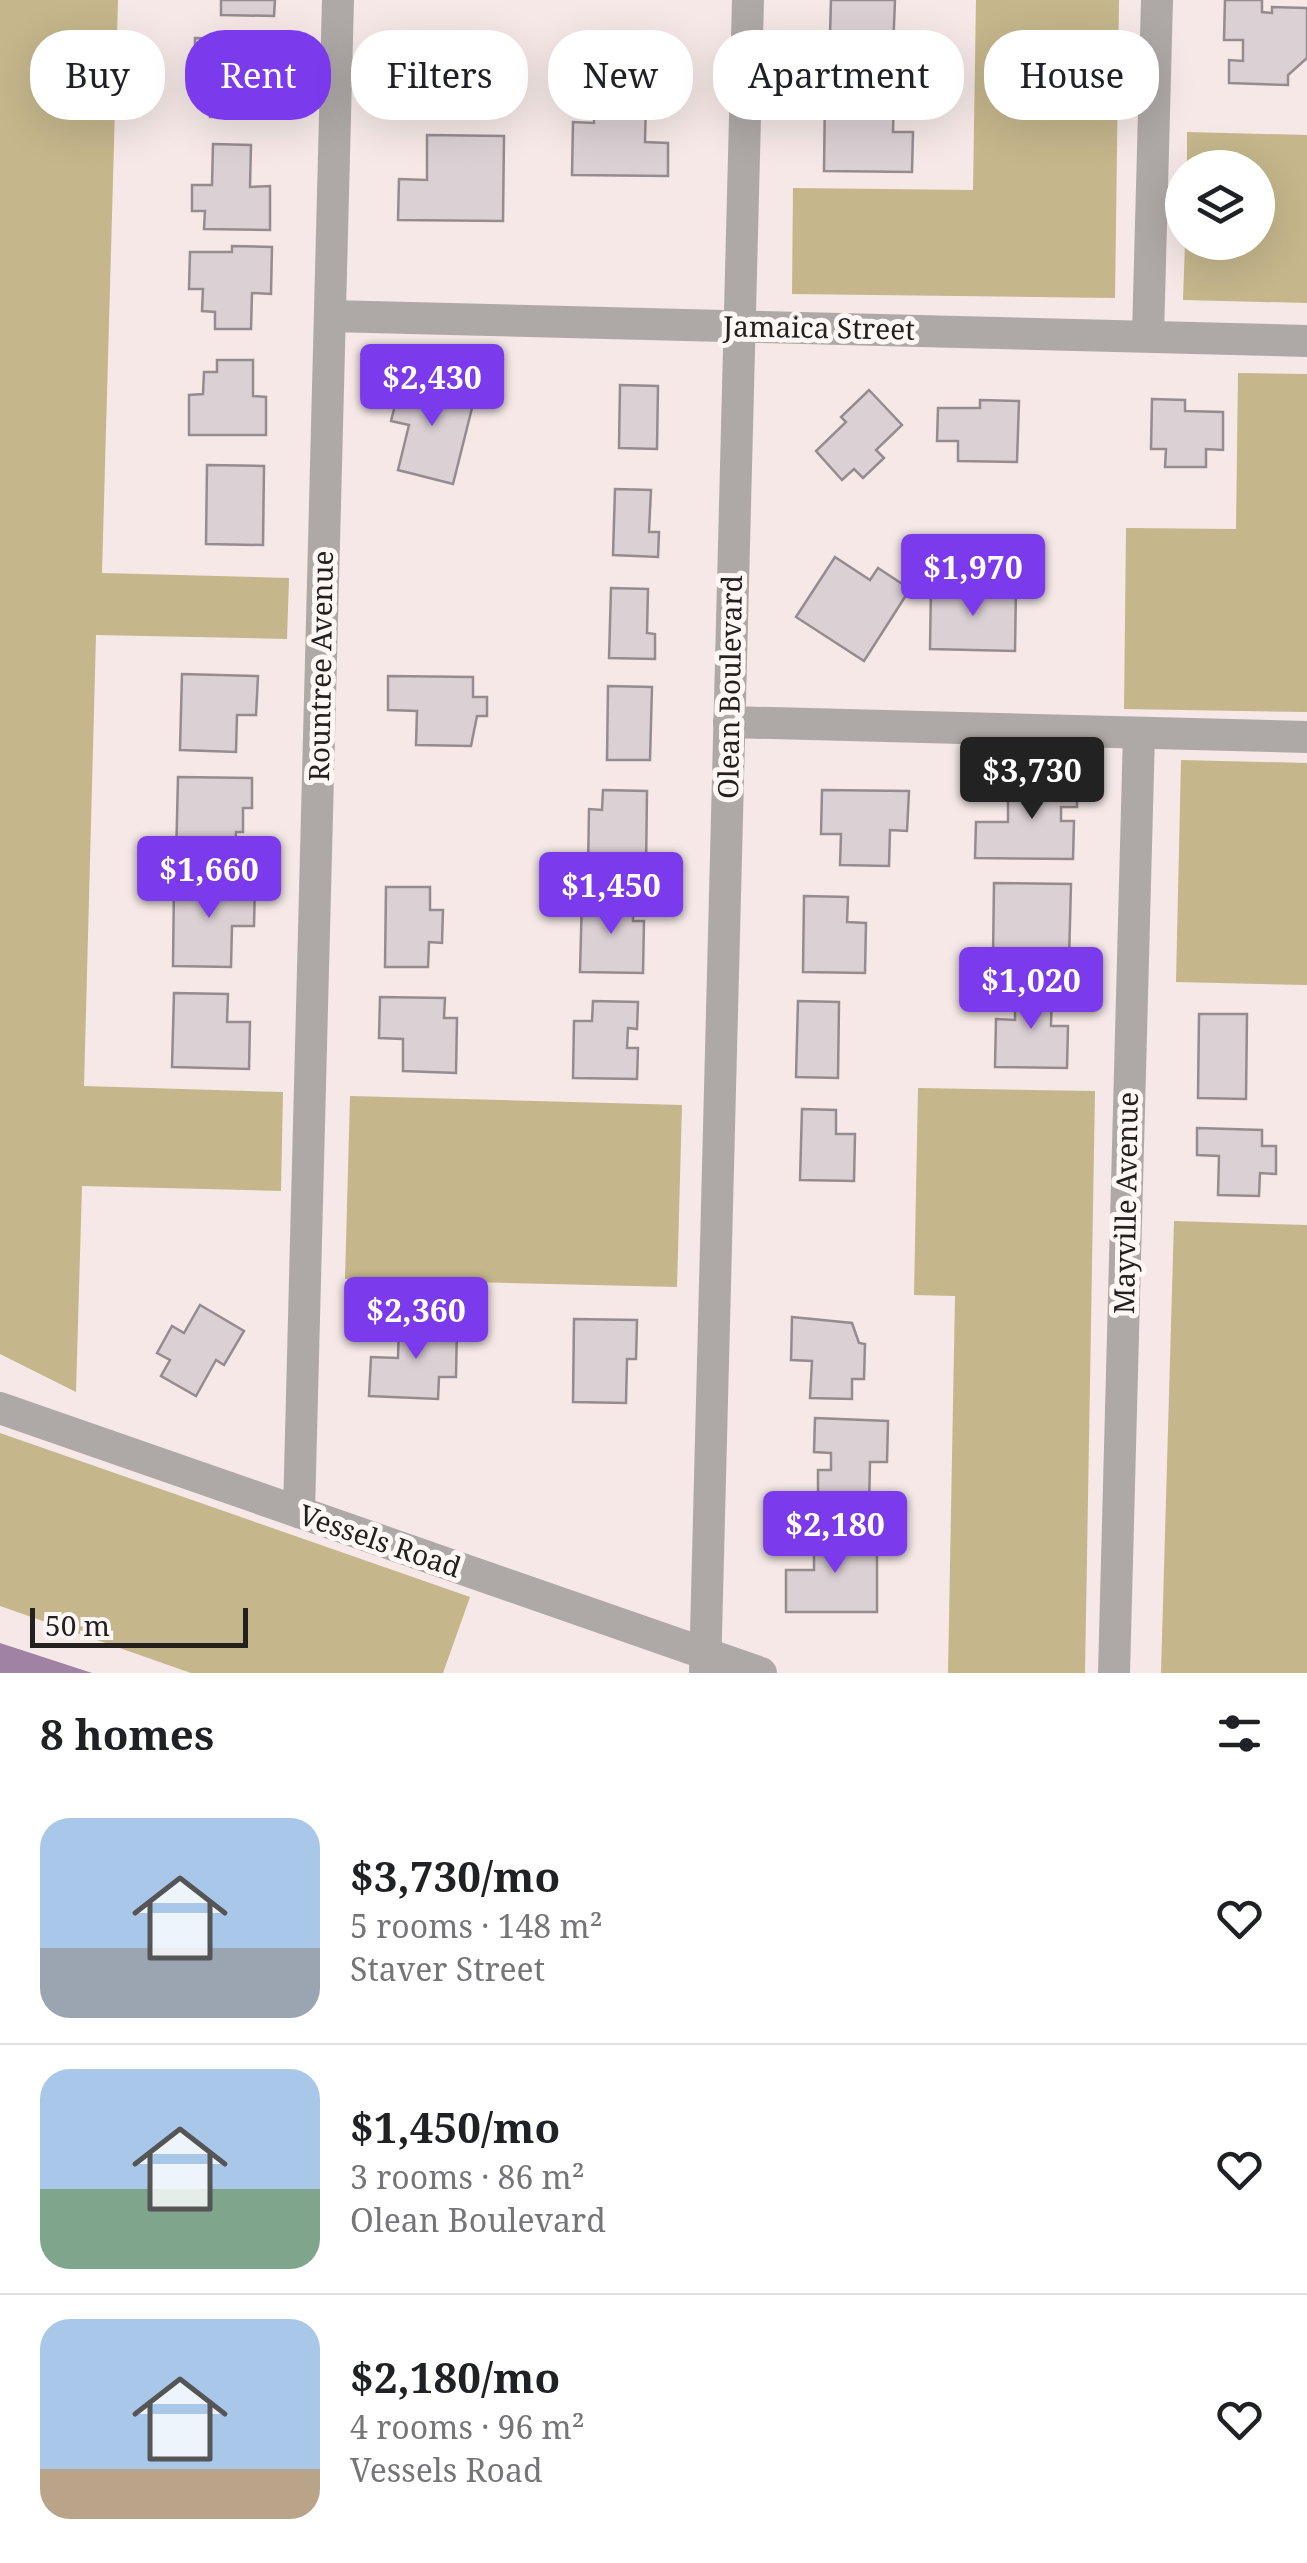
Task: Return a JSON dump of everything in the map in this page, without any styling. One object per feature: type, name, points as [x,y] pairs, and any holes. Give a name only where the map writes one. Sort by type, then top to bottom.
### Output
[{"type":"street","name":"Rountree Avenue","points":[[299,1512],[338,0]]},
{"type":"street","name":"Olean Boulevard","points":[[705,1663],[748,0]]},
{"type":"street","points":[[1148,336],[1157,0]]},
{"type":"street","name":"Jamaica Street","points":[[330,316],[1307,340]]},
{"type":"street","points":[[729,722],[1307,737]]},
{"type":"street","name":"Mayville Avenue","points":[[1114,1673],[1138,733]]},
{"type":"street","name":"Vessels Road","points":[[0,1408],[299,1512],[705,1663],[761,1673]]},
{"type":"shaded area","points":[[0,0],[118,0],[117,30],[30,30],[30,120],[115,120],[102,573],[289,578],[287,639],[96,635],[84,1086],[283,1092],[281,1191],[82,1186],[76,1392],[0,1354]]},
{"type":"shaded area","points":[[976,0],[1119,0],[1119,30],[984,30],[984,120],[1117,120],[1115,298],[792,294],[793,188],[973,190]]},
{"type":"shaded area","points":[[1187,132],[1307,135],[1307,303],[1183,300],[1184,260],[1275,260],[1275,150],[1187,150]]},
{"type":"shaded area","points":[[1238,373],[1307,374],[1307,712],[1124,709],[1126,528],[1236,529]]},
{"type":"shaded area","points":[[1181,760],[1307,763],[1307,985],[1176,982]]},
{"type":"shaded area","points":[[918,1088],[1095,1091],[1085,1673],[948,1673],[955,1296],[914,1295]]},
{"type":"shaded area","points":[[350,1096],[682,1105],[677,1287],[345,1279]]},
{"type":"shaded area","points":[[1174,1221],[1307,1225],[1307,1673],[1161,1673]]},
{"type":"shaded area","points":[[0,1433],[470,1597],[443,1673],[191,1673],[0,1606]]},
{"type":"shaded area","points":[[0,1643],[92,1673],[0,1673]]},
{"type":"building","points":[[221,0],[275,0],[274,16],[221,15]]},
{"type":"building","points":[[831,0],[895,0],[894,30],[830,30]]},
{"type":"building","points":[[1225,0],[1262,0],[1262,12],[1272,13],[1272,7],[1307,8],[1307,58],[1288,75],[1288,85],[1229,83],[1229,60],[1243,61],[1243,40],[1224,40]]},
{"type":"building","points":[[646,120],[645,142],[668,143],[668,176],[572,175],[573,122]]},
{"type":"building","points":[[825,120],[893,120],[893,132],[913,132],[912,172],[824,171]]},
{"type":"building","points":[[427,135],[504,136],[503,221],[398,220],[399,179],[427,180]]},
{"type":"building","points":[[213,144],[251,145],[250,187],[270,186],[270,230],[204,229],[205,211],[192,211],[192,185],[212,185]]},
{"type":"building","points":[[232,246],[272,247],[271,294],[252,293],[251,329],[215,329],[215,312],[202,311],[203,289],[189,289],[190,252],[232,252]]},
{"type":"building","points":[[217,360],[253,360],[253,396],[266,397],[266,435],[189,435],[189,395],[203,394],[204,372],[217,372]]},
{"type":"building","points":[[402,378],[475,396],[453,484],[398,470],[409,425],[391,421]]},
{"type":"building","points":[[620,385],[658,386],[657,449],[619,448]]},
{"type":"building","points":[[869,390],[902,425],[876,450],[884,458],[863,478],[854,469],[842,480],[816,451],[846,422],[841,417]]},
{"type":"building","points":[[1152,399],[1185,400],[1185,411],[1223,412],[1223,450],[1206,449],[1206,467],[1165,467],[1166,449],[1151,449]]},
{"type":"building","points":[[980,400],[1019,401],[1017,462],[958,461],[958,441],[937,441],[938,408],[980,408]]},
{"type":"building","points":[[207,465],[264,466],[263,545],[206,544]]},
{"type":"building","points":[[615,489],[651,490],[649,532],[659,532],[658,557],[613,555]]},
{"type":"building","points":[[835,557],[870,580],[878,568],[910,589],[864,661],[796,617]]},
{"type":"building","points":[[931,587],[1016,588],[1015,651],[930,649]]},
{"type":"building","points":[[611,588],[648,589],[647,633],[655,634],[655,659],[609,658]]},
{"type":"building","points":[[182,674],[258,676],[256,715],[237,715],[236,752],[180,750]]},
{"type":"building","points":[[388,676],[473,677],[473,697],[487,697],[487,716],[477,716],[471,746],[416,745],[417,711],[388,710]]},
{"type":"building","points":[[608,686],[652,687],[650,760],[607,760]]},
{"type":"building","points":[[178,777],[252,778],[252,808],[243,808],[243,832],[236,832],[235,860],[176,860]]},
{"type":"building","points":[[1008,777],[1077,778],[1077,807],[1061,807],[1061,821],[1074,821],[1073,859],[975,858],[976,822],[1008,822]]},
{"type":"building","points":[[603,790],[647,791],[646,870],[588,869],[589,809],[602,810]]},
{"type":"building","points":[[822,790],[909,791],[907,831],[890,830],[889,866],[840,865],[841,834],[821,834]]},
{"type":"building","points":[[174,882],[255,883],[254,926],[232,926],[231,967],[173,966]]},
{"type":"building","points":[[994,883],[1071,884],[1069,960],[993,958]]},
{"type":"building","points":[[386,887],[430,887],[430,910],[443,910],[442,943],[429,942],[428,967],[385,967]]},
{"type":"building","points":[[804,896],[848,897],[847,922],[866,923],[865,973],[803,972]]},
{"type":"building","points":[[582,897],[633,898],[633,921],[644,921],[643,973],[580,972]]},
{"type":"building","points":[[1015,983],[1052,983],[1051,1026],[1068,1026],[1067,1068],[995,1067],[996,1019],[1015,1020]]},
{"type":"building","points":[[174,993],[228,994],[227,1022],[250,1022],[249,1069],[172,1067]]},
{"type":"building","points":[[380,997],[445,998],[444,1018],[457,1018],[456,1073],[403,1071],[403,1039],[379,1038]]},
{"type":"building","points":[[593,1001],[638,1002],[637,1029],[628,1028],[627,1048],[638,1048],[637,1079],[573,1078],[574,1021],[592,1021]]},
{"type":"building","points":[[798,1001],[839,1002],[838,1078],[796,1077]]},
{"type":"building","points":[[1199,1014],[1247,1014],[1246,1099],[1198,1098]]},
{"type":"building","points":[[802,1109],[836,1110],[836,1134],[855,1134],[854,1181],[800,1180]]},
{"type":"building","points":[[1197,1128],[1262,1130],[1262,1146],[1276,1146],[1276,1174],[1260,1173],[1259,1196],[1218,1195],[1219,1156],[1197,1155]]},
{"type":"building","points":[[200,1305],[244,1331],[224,1365],[216,1360],[196,1396],[161,1376],[170,1360],[157,1353],[172,1326],[184,1333]]},
{"type":"building","points":[[792,1317],[852,1323],[859,1343],[865,1344],[864,1379],[852,1379],[852,1399],[810,1398],[812,1361],[791,1360]]},
{"type":"building","points":[[574,1319],[637,1320],[636,1359],[627,1359],[626,1403],[573,1402]]},
{"type":"building","points":[[399,1323],[457,1324],[456,1377],[439,1377],[438,1399],[369,1396],[371,1357],[398,1358]]},
{"type":"building","points":[[815,1418],[888,1421],[887,1462],[870,1462],[869,1505],[818,1503],[818,1470],[831,1470],[831,1453],[814,1452]]},
{"type":"building","points":[[814,1527],[858,1527],[858,1548],[877,1549],[877,1612],[786,1612],[786,1570],[814,1570]]}]
